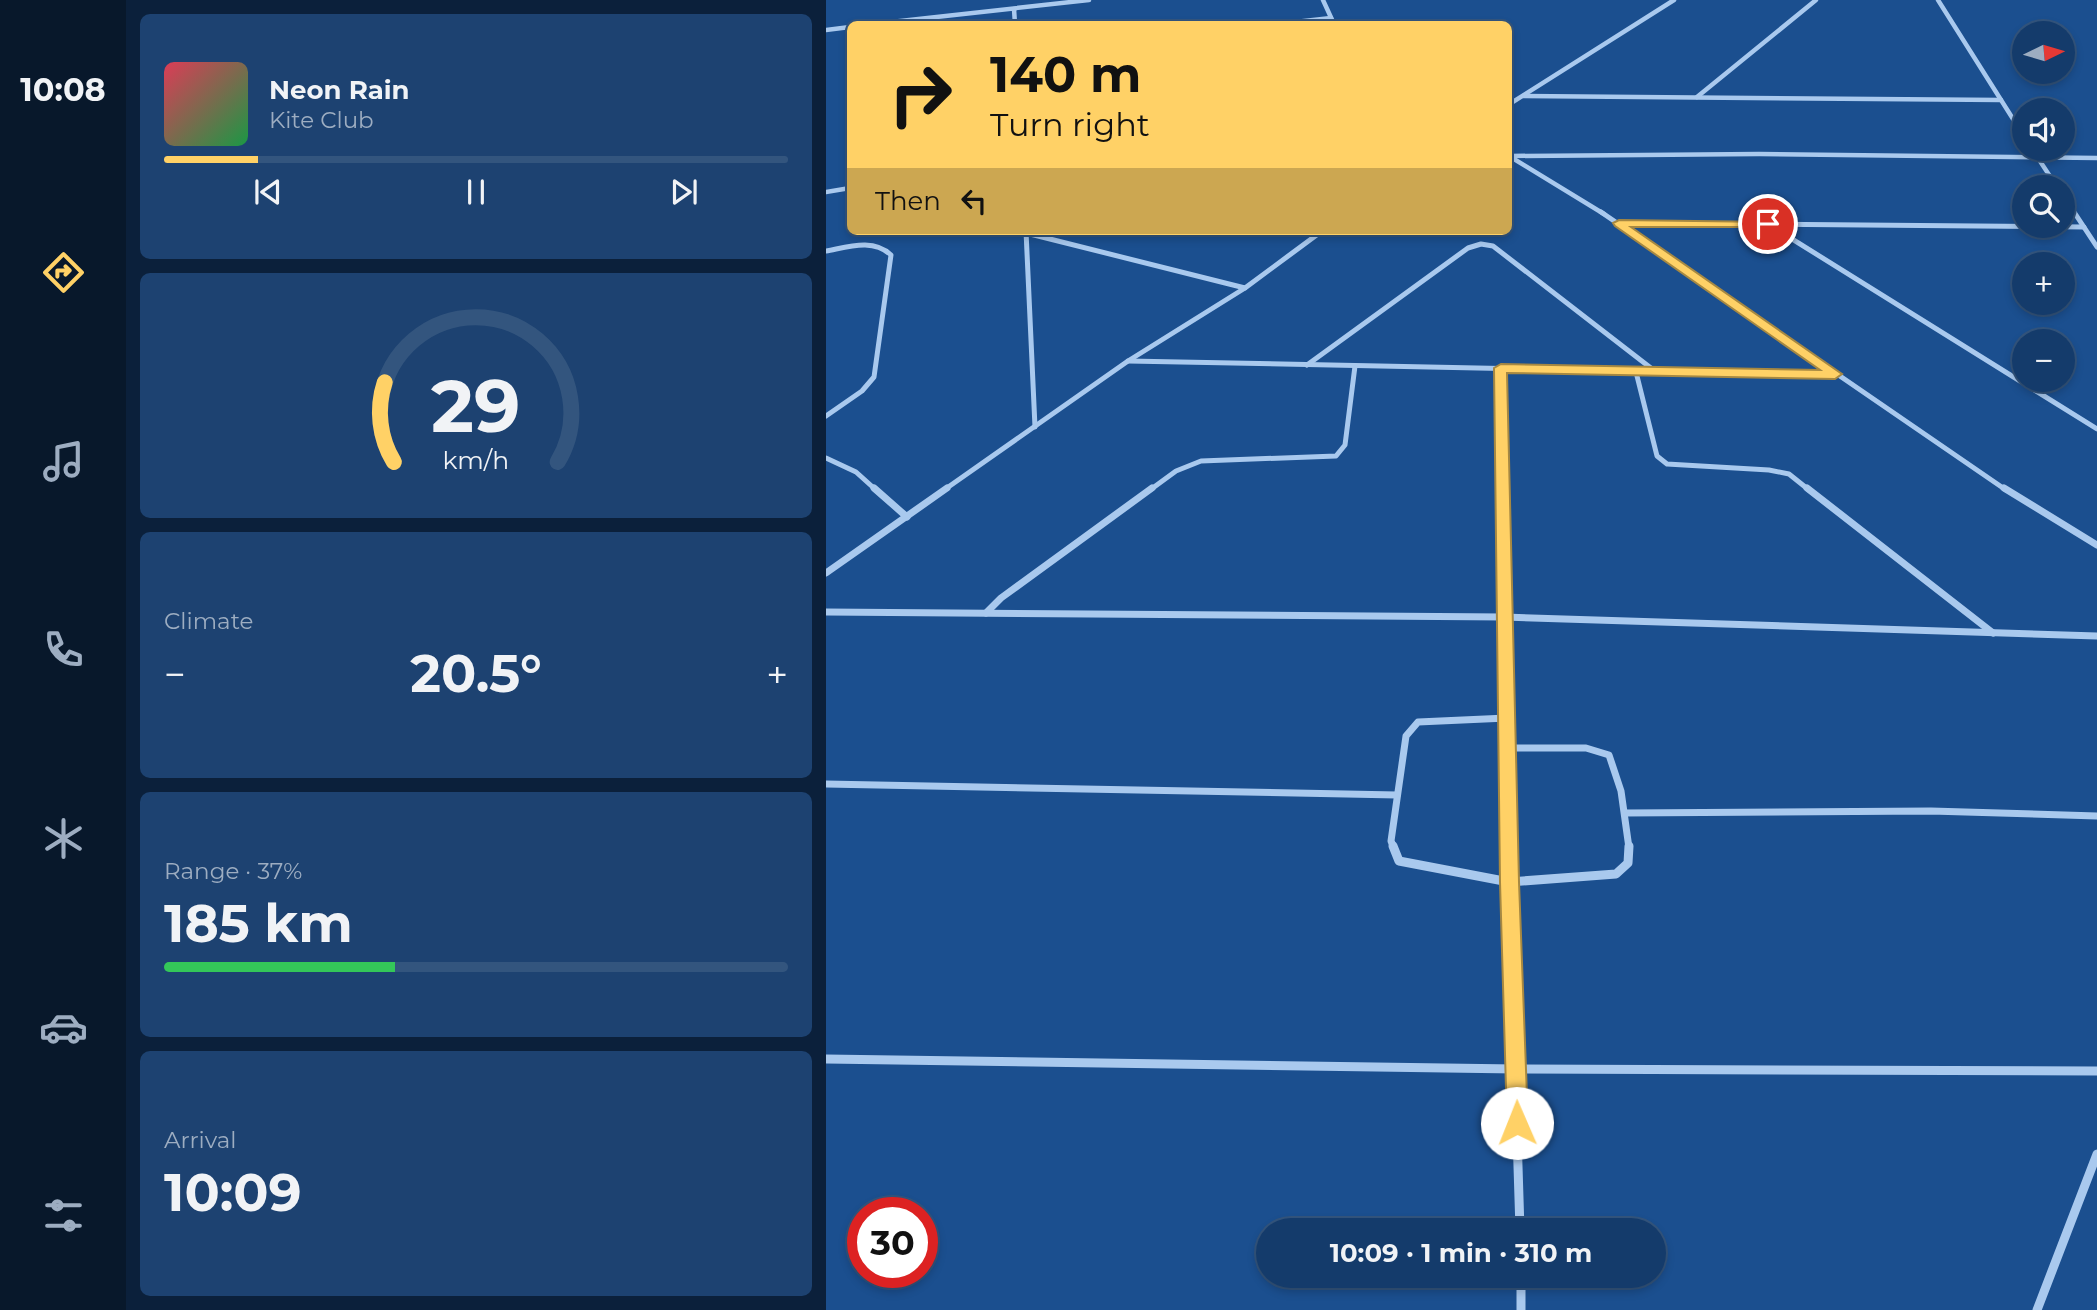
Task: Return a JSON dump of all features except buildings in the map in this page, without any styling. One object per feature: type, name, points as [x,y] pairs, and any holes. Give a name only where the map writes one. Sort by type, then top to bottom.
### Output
[{"type":"street","points":[[901,21],[1089,0]]},
{"type":"street","points":[[1322,0],[1332,21]]},
{"type":"street","points":[[1512,103],[1674,0]]},
{"type":"street","points":[[1696,97],[1816,0]]},
{"type":"street","points":[[1937,0],[2012,117]]},
{"type":"street","points":[[1014,9],[1015,21]]},
{"type":"street","points":[[1304,21],[1331,18]]},
{"type":"street","points":[[826,30],[847,27]]},
{"type":"street","points":[[1523,96],[2001,100]]},
{"type":"street","points":[[1512,156],[1759,154],[2012,158]]},
{"type":"street","points":[[1512,158],[1619,223],[1982,475],[2097,545]]},
{"type":"street","points":[[2075,158],[2097,158]]},
{"type":"street","points":[[826,192],[847,188]]},
{"type":"street","points":[[2075,214],[2097,247]]},
{"type":"street","points":[[1619,223],[2084,227]]},
{"type":"street","points":[[1768,224],[2097,429]]},
{"type":"street","points":[[1026,235],[1035,427]]},
{"type":"street","points":[[1038,235],[1245,288]]},
{"type":"street","points":[[826,573],[1128,361],[1245,288],[1317,235]]},
{"type":"street","points":[[826,251],[871,244],[885,247],[891,255],[874,377],[862,391],[826,416]]},
{"type":"street","points":[[1307,365],[1468,248],[1481,244],[1493,246],[1656,372]]},
{"type":"street","points":[[1128,361],[1835,374]]},
{"type":"street","points":[[986,613],[1000,598],[1176,471],[1201,461],[1336,456],[1345,444],[1355,366]]},
{"type":"street","points":[[1501,368],[1509,882],[1520,1218]]},
{"type":"street","points":[[1636,372],[1657,456],[1667,464],[1769,470],[1789,474],[1993,633]]},
{"type":"street","points":[[826,458],[856,471],[907,517]]},
{"type":"street","points":[[826,612],[1504,617],[2097,636]]},
{"type":"street","points":[[1507,718],[1418,722],[1406,736],[1391,841],[1399,861],[1509,882],[1616,874],[1623,870],[1628,864],[1629,850],[1625,813],[1616,766],[1609,755],[1586,748],[1508,748]]},
{"type":"street","points":[[826,785],[1397,795]]},
{"type":"street","points":[[1625,813],[1931,811],[2097,816]]},
{"type":"street","points":[[826,1059],[1516,1069],[2097,1071]]},
{"type":"street","points":[[2036,1310],[2097,1154]]},
{"type":"street","points":[[1521,1288],[1521,1310]]},
{"type":"route","points":[[1517,1123],[1509,882],[1501,368],[1835,374],[1619,223],[1768,224]]}]
